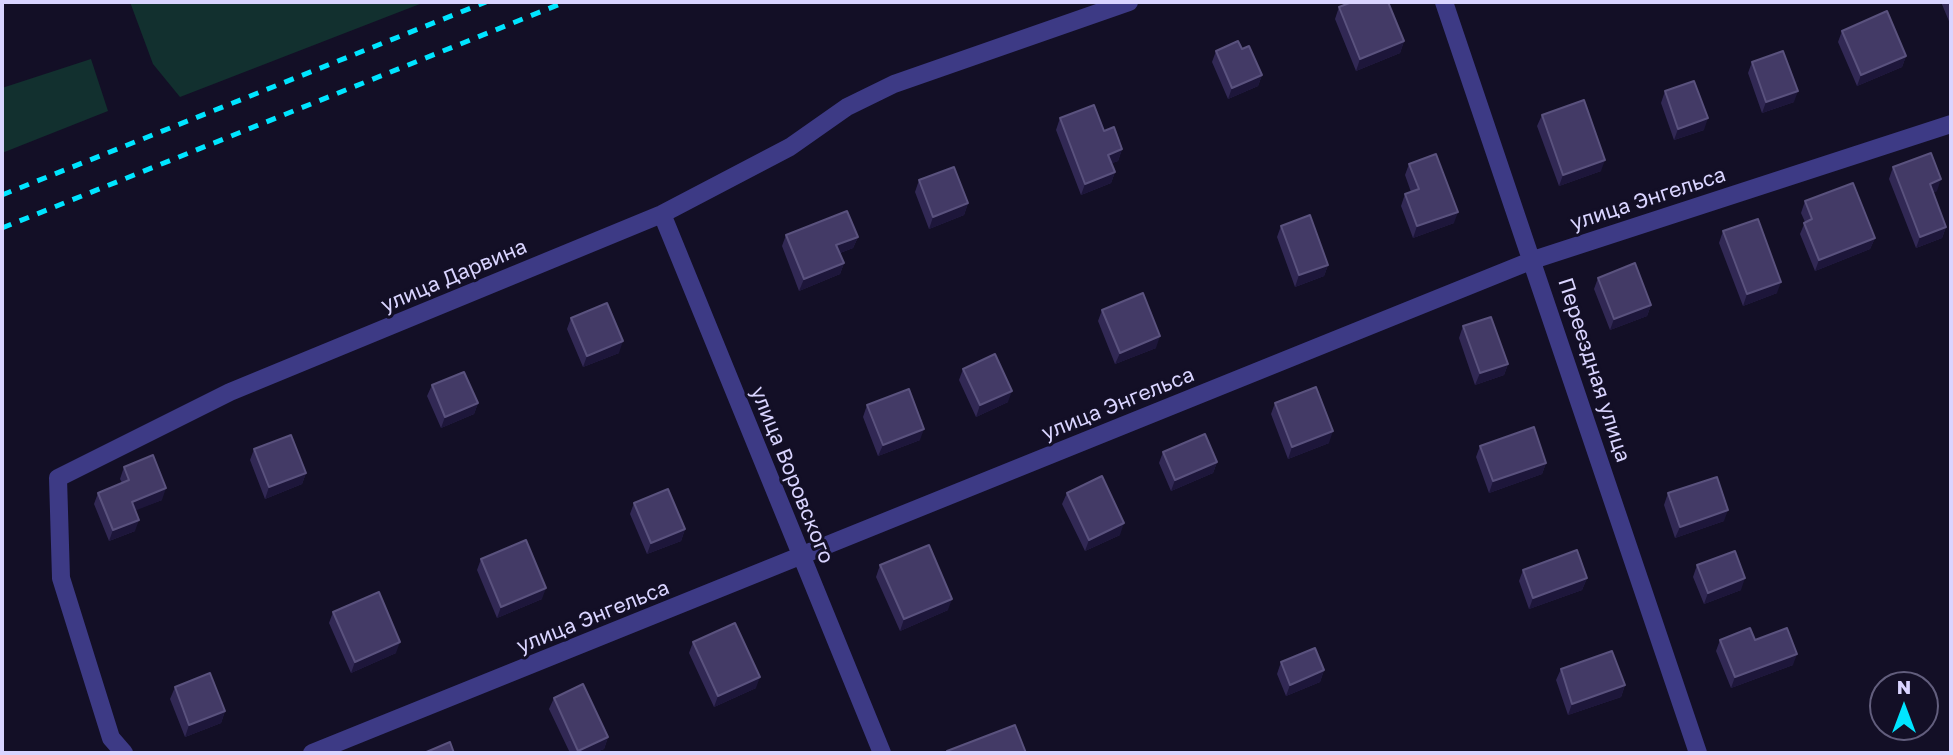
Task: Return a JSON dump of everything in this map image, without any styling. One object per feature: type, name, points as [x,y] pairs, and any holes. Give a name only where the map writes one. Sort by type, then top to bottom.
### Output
[{"type":"street","name":"улица Дарвина","points":[[124,753],[111,738],[61,578],[58,478],[230,392],[662,214],[790,147],[847,107],[894,84],[1129,2]]},
{"type":"street","name":"Переездная улица","points":[[1444,2],[1698,753]]},
{"type":"street","name":"улица Энгельса","points":[[312,753],[1533,260],[1951,124]]},
{"type":"street","name":"улица Воровского","points":[[662,214],[881,753]]},
{"type":"green space","points":[[130,2],[425,2],[180,97],[153,64]]},
{"type":"green space","points":[[91,59],[108,111],[2,153],[2,88]]},
{"type":"building","points":[[1352,2],[1388,2],[1404,41],[1360,59],[1339,7]]},
{"type":"building","points":[[1887,11],[1906,56],[1861,75],[1842,31]]},
{"type":"building","points":[[1238,41],[1242,49],[1249,46],[1262,75],[1232,88],[1216,51]]},
{"type":"building","points":[[1783,51],[1798,91],[1766,102],[1752,62]]},
{"type":"building","points":[[1694,81],[1708,118],[1678,129],[1665,91]]},
{"type":"building","points":[[1584,100],[1605,160],[1563,175],[1542,115]]},
{"type":"building","points":[[1094,105],[1104,131],[1114,127],[1122,149],[1108,155],[1115,172],[1085,184],[1060,118]]},
{"type":"building","points":[[1931,153],[1941,179],[1930,184],[1946,227],[1920,237],[1893,167]]},
{"type":"building","points":[[1436,154],[1458,212],[1417,226],[1405,194],[1419,189],[1409,164]]},
{"type":"building","points":[[954,167],[968,203],[933,217],[919,180]]},
{"type":"building","points":[[1853,183],[1875,238],[1819,260],[1804,223],[1812,219],[1805,201]]},
{"type":"building","points":[[847,211],[858,237],[836,245],[844,263],[804,279],[786,235]]},
{"type":"building","points":[[1310,215],[1328,265],[1299,275],[1281,226]]},
{"type":"building","points":[[1758,219],[1781,282],[1747,294],[1723,231]]},
{"type":"building","points":[[1635,263],[1651,305],[1614,319],[1598,278]]},
{"type":"building","points":[[1143,293],[1160,336],[1120,353],[1102,310]]},
{"type":"building","points":[[607,303],[623,341],[587,356],[571,318]]},
{"type":"building","points":[[1491,317],[1508,364],[1480,373],[1463,326]]},
{"type":"building","points":[[995,354],[1012,391],[980,405],[963,369]]},
{"type":"building","points":[[464,372],[478,403],[445,417],[432,385]]},
{"type":"building","points":[[1316,387],[1333,431],[1292,447],[1275,403]]},
{"type":"building","points":[[909,389],[924,429],[883,445],[867,405]]},
{"type":"building","points":[[1534,427],[1546,463],[1493,481],[1480,446]]},
{"type":"building","points":[[1205,434],[1217,462],[1175,480],[1163,452]]},
{"type":"building","points":[[291,435],[306,473],[269,487],[254,449]]},
{"type":"building","points":[[153,455],[166,488],[132,502],[139,520],[113,530],[98,493],[129,480],[124,467]]},
{"type":"building","points":[[1102,476],[1124,523],[1089,540],[1067,493]]},
{"type":"building","points":[[1717,477],[1728,510],[1680,527],[1668,493]]},
{"type":"building","points":[[668,489],[685,529],[651,543],[634,503]]},
{"type":"building","points":[[526,540],[546,588],[501,607],[481,559]]},
{"type":"building","points":[[929,545],[952,599],[904,619],[880,565]]},
{"type":"building","points":[[1577,550],[1587,578],[1533,598],[1523,570]]},
{"type":"building","points":[[1735,551],[1745,578],[1708,593],[1697,565]]},
{"type":"building","points":[[379,592],[400,642],[355,662],[333,612]]},
{"type":"building","points":[[735,623],[760,677],[718,696],[693,642]]},
{"type":"building","points":[[1750,628],[1755,640],[1787,628],[1797,654],[1735,677],[1720,640]]},
{"type":"building","points":[[1315,648],[1324,670],[1290,685],[1281,662]]},
{"type":"building","points":[[1612,651],[1625,685],[1572,704],[1561,669]]},
{"type":"building","points":[[210,673],[225,711],[189,725],[175,687]]},
{"type":"building","points":[[583,684],[608,737],[578,751],[554,698]]},
{"type":"building","points":[[1015,725],[1026,753],[947,751]]},
{"type":"building","points":[[450,742],[454,753],[424,753]]},
{"type":"railway","points":[[2,195],[486,2]]},
{"type":"railway","points":[[2,228],[565,2]]}]
